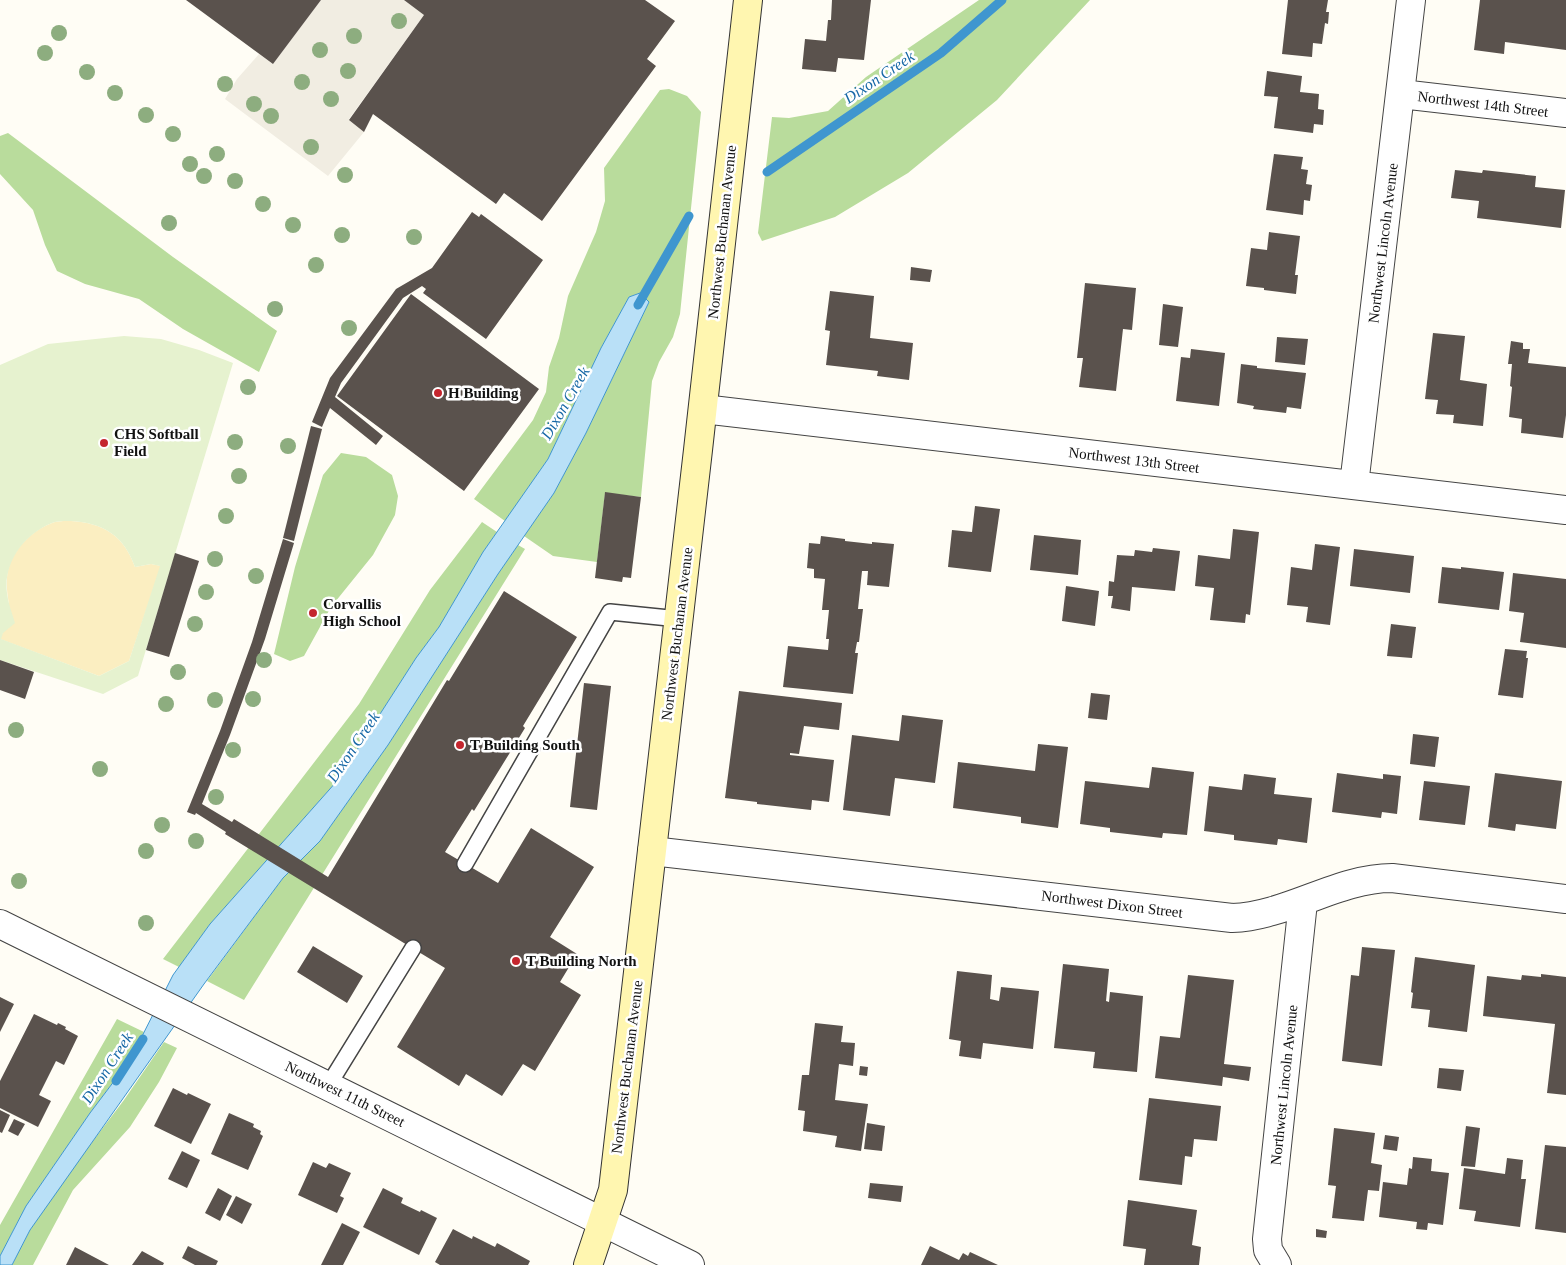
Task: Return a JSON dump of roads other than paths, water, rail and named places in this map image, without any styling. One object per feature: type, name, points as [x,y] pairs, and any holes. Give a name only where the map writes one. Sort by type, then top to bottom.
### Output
[{"type":"street","name":"Northwest Buchanan Avenue","points":[[588,1265],[613,1190],[748,0]]},
{"type":"street","name":"Northwest Lincoln Avenue","points":[[1354,485],[1411,0]]},
{"type":"street","name":"Northwest 14th Street","points":[[1401,94],[1566,113]]},
{"type":"street","name":"Northwest 13th Street","points":[[703,409],[1566,510]]},
{"type":"street","name":"Northwest Dixon Street","points":[[652,851],[1232,918],[1251,918],[1303,902],[1363,880],[1379,878],[1392,878],[1566,900]]},
{"type":"street","name":"Northwest Lincoln Avenue","points":[[1277,1265],[1268,1250],[1266,1239],[1303,902]]},
{"type":"street","name":"Northwest 11th Street","points":[[0,924],[690,1265]]},
{"type":"lane","points":[[465,864],[610,612],[679,619]]},
{"type":"lane","points":[[328,1086],[413,948]]},
{"type":"water","points":[[640,293],[649,302],[586,433],[554,493],[498,574],[388,745],[320,841],[283,878],[204,984],[30,1230],[12,1265],[0,1265],[0,1256],[26,1206],[90,1113],[130,1060],[173,975],[210,924],[337,781],[416,658],[439,627],[483,552],[548,459],[601,348],[629,297]]},
{"type":"waterway","name":"Dixon Creek","points":[[767,172],[941,53],[1002,0]]},
{"type":"waterway","name":"Dixon Creek","points":[[638,305],[689,216]]},
{"type":"waterway","name":"Dixon Creek","points":[[116,1081],[143,1039]]},
{"type":"place","name":"H Building","points":[[438,393]]},
{"type":"place","name":"CHS Softball Field","points":[[104,443]]},
{"type":"place","name":"Corvallis High School","points":[[313,613]]},
{"type":"place","name":"T Building South","points":[[460,745]]},
{"type":"place","name":"T Building North","points":[[516,961]]}]
